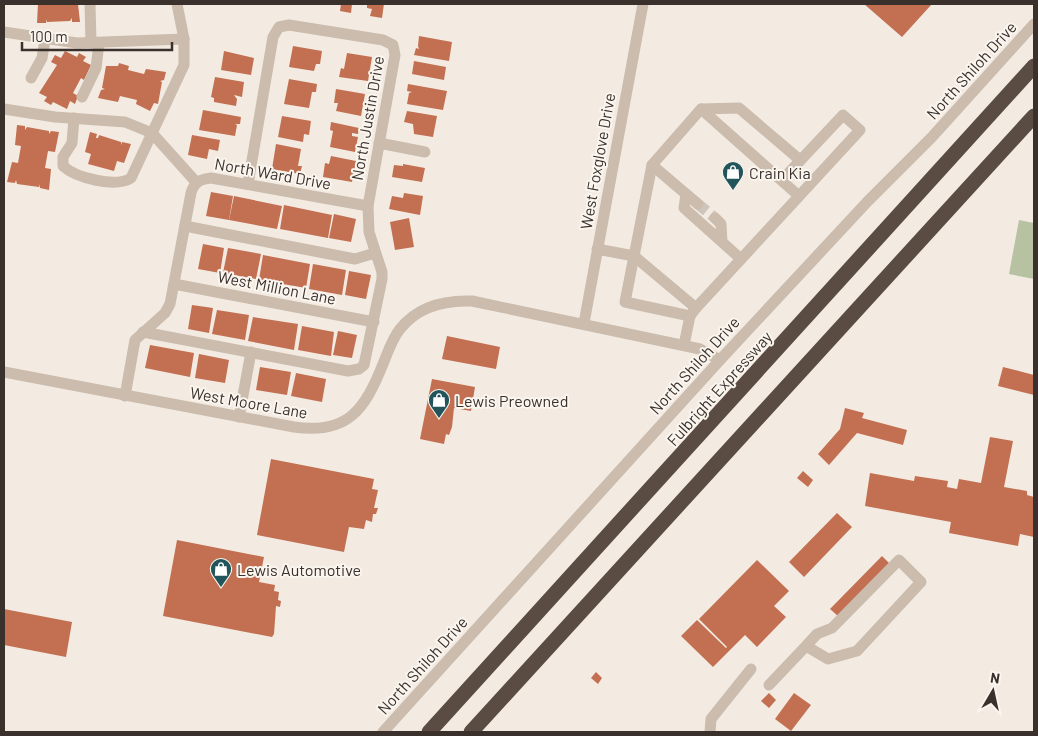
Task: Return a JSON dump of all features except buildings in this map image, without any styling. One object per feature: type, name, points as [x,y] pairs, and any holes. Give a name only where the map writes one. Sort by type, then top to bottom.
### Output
[{"type":"highway","name":"Fulbright Expressway","points":[[429,732],[1034,66]]},
{"type":"highway","points":[[471,732],[1034,116]]},
{"type":"street","points":[[82,96],[96,68],[90,4]]},
{"type":"street","points":[[74,118],[72,143],[62,162],[63,166],[74,175],[84,178],[126,182],[131,178],[184,65],[184,39],[177,4]]},
{"type":"street","name":"West Foxglove Drive","points":[[584,324],[643,4]]},
{"type":"street","name":"North Shiloh Drive","points":[[383,732],[720,360],[868,200],[932,137],[1034,24]]},
{"type":"street","name":"North Justin Drive","points":[[248,184],[273,37],[279,27],[284,26],[383,40],[392,45],[395,55],[368,206],[369,232],[382,272],[374,322],[364,365],[353,371],[251,352]]},
{"type":"street","points":[[4,32],[45,40],[95,43],[184,39]]},
{"type":"street","points":[[31,78],[42,58],[45,40]]},
{"type":"street","points":[[693,312],[625,302],[652,165],[700,109],[739,108],[800,160]]},
{"type":"street","points":[[4,109],[55,117],[125,122],[152,133],[196,182]]},
{"type":"street","points":[[700,109],[799,196]]},
{"type":"street","points":[[684,345],[693,312],[860,130],[843,114],[782,180]]},
{"type":"street","points":[[379,143],[425,152]]},
{"type":"street","points":[[652,165],[698,204]]},
{"type":"street","name":"North Ward Drive","points":[[125,396],[135,340],[168,308],[191,192],[196,182],[203,178],[212,178],[368,206]]},
{"type":"street","points":[[686,194],[684,208],[741,259]]},
{"type":"street","points":[[715,218],[721,224],[722,242]]},
{"type":"street","points":[[185,226],[355,258],[375,252]]},
{"type":"street","points":[[597,249],[634,256],[693,312]]},
{"type":"street","name":"West Million Lane","points":[[174,284],[374,322]]},
{"type":"street","name":"West Moore Lane","points":[[4,372],[239,417],[308,429],[320,429],[349,418],[368,398],[399,330],[420,311],[453,300],[472,301],[684,345],[700,349],[720,360]]},
{"type":"street","points":[[143,332],[251,352],[239,417]]},
{"type":"street","points":[[768,685],[817,634],[832,628],[899,560],[921,582],[857,651],[828,659],[806,646]]},
{"type":"street","points":[[710,732],[711,719],[751,669]]},
{"type":"green space","points":[[1019,220],[1034,223],[1034,279],[1009,274]]},
{"type":"tunnel","points":[[698,204],[715,218]]},
{"type":"place","name":"Crain Kia","points":[[733,191]]},
{"type":"place","name":"Lewis Preowned","points":[[439,419]]},
{"type":"place","name":"Lewis Automotive","points":[[221,588]]}]
